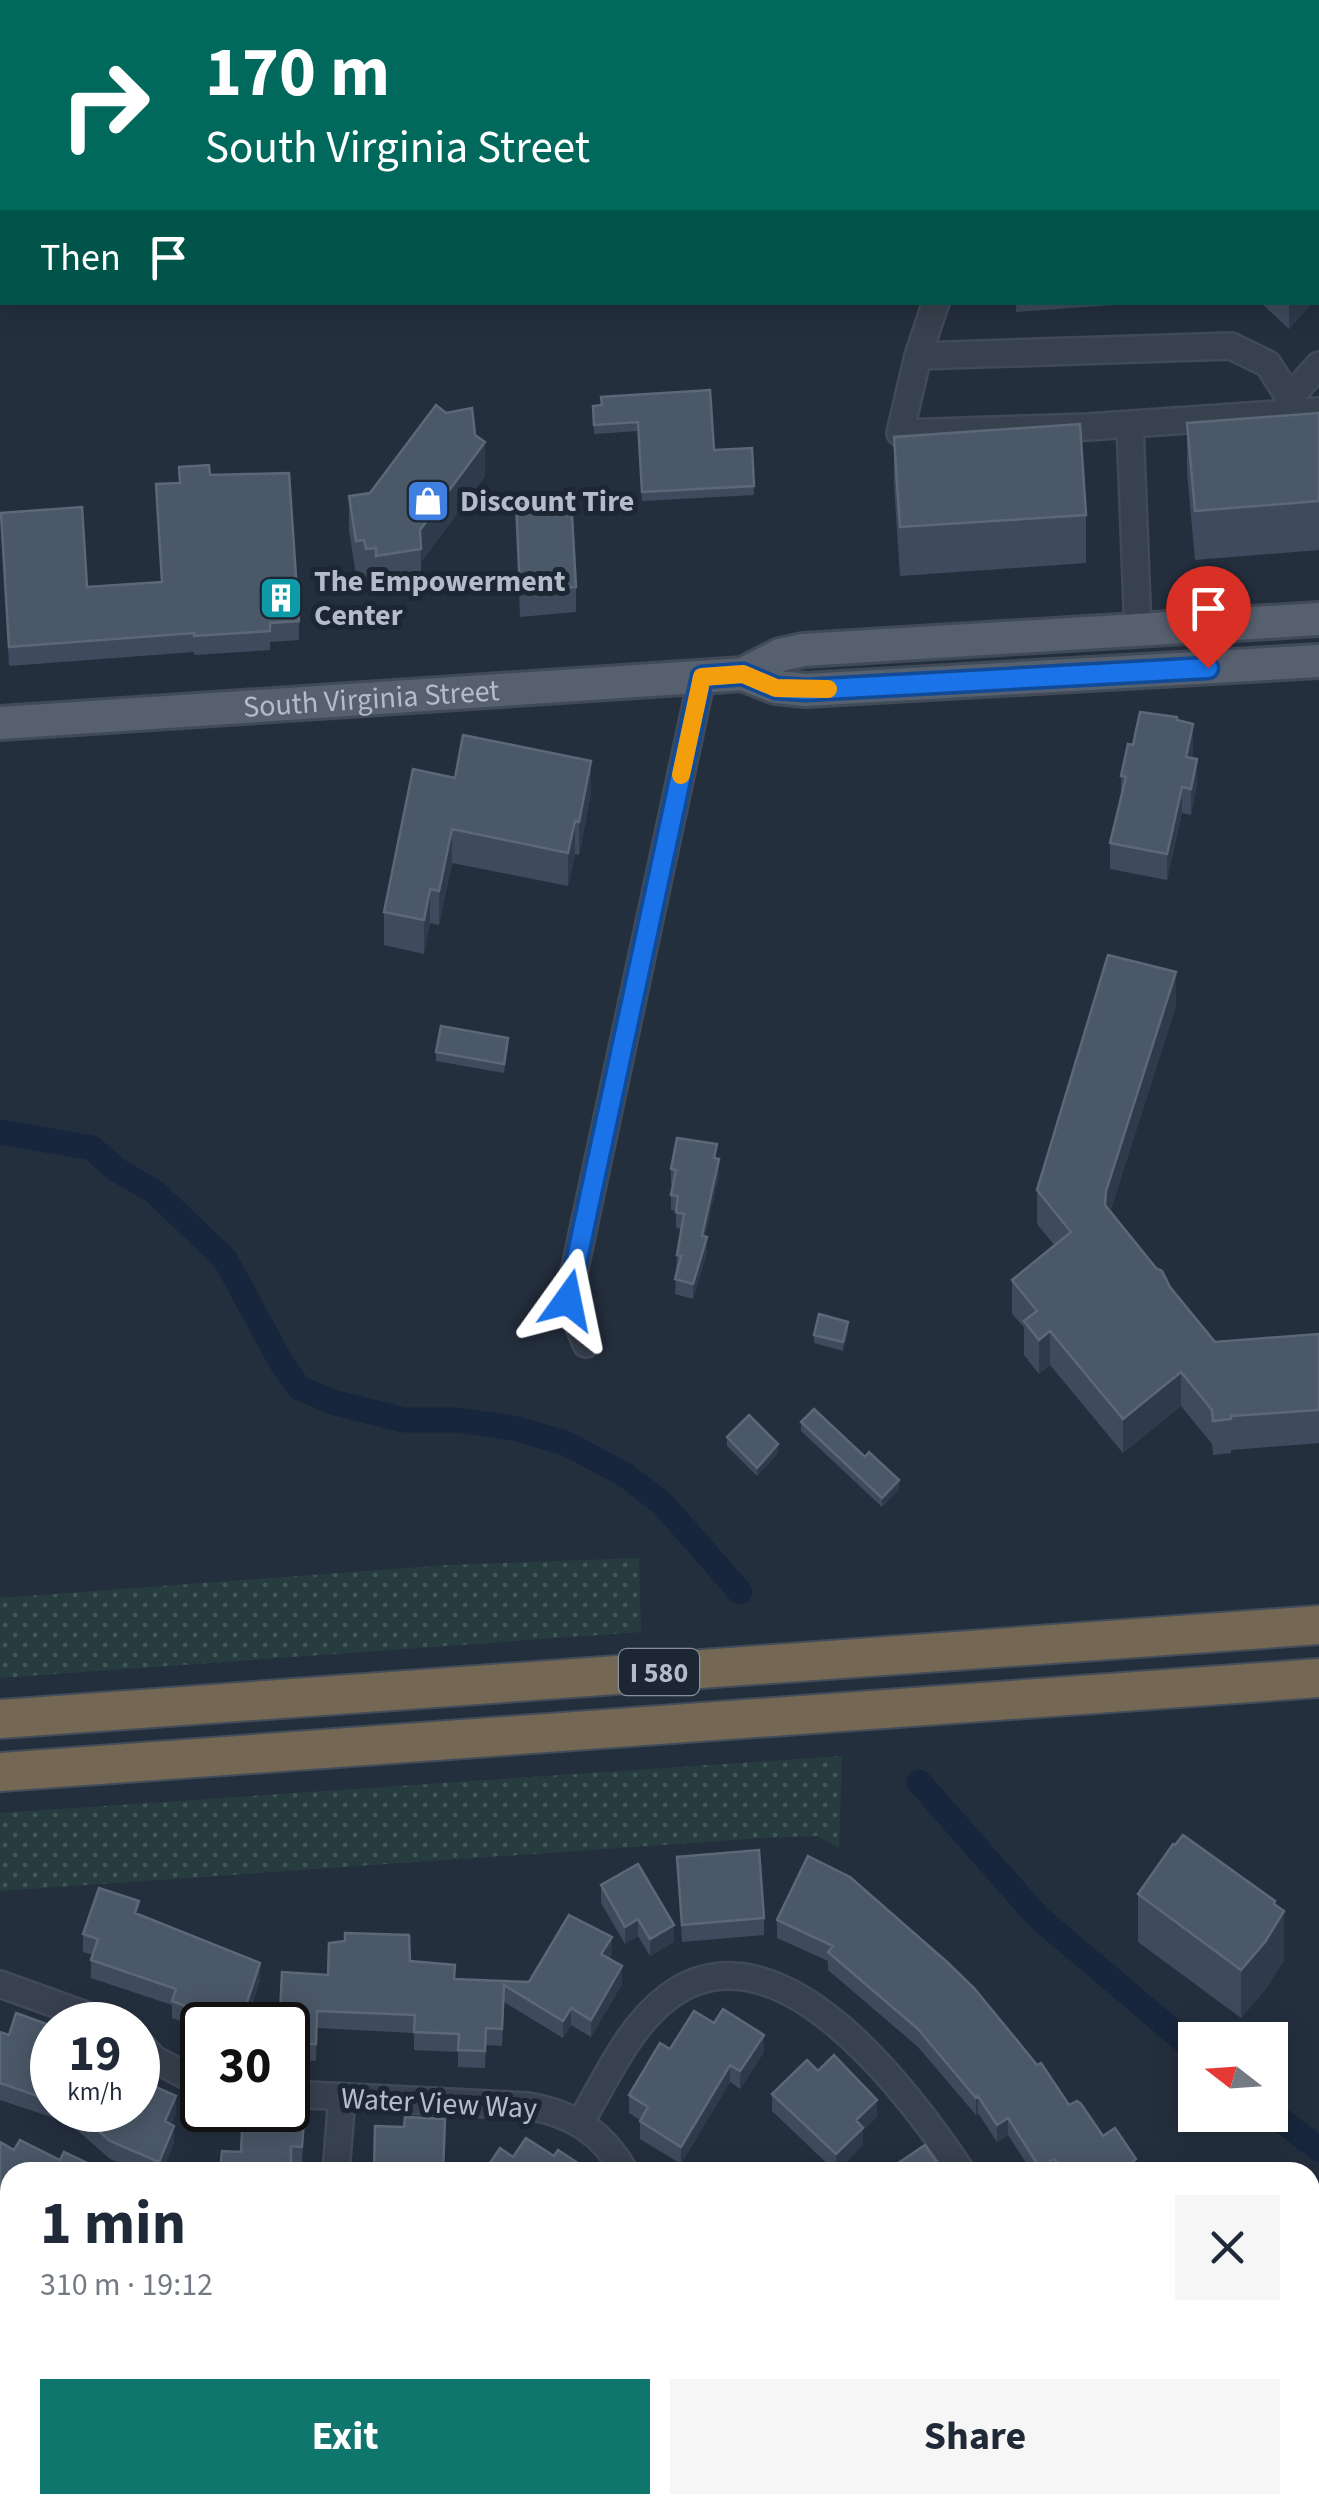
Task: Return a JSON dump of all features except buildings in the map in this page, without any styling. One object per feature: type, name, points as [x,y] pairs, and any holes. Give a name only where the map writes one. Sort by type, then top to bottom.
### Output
[{"type":"highway","name":"I 580","points":[[0,1720],[1319,1625]]},
{"type":"highway","name":"I 580","points":[[0,1772],[1319,1678]]},
{"type":"main road","name":"South Virginia Street","points":[[0,723],[743,674],[780,655],[804,650],[1319,619]]},
{"type":"main road","name":"South Virginia Street","points":[[743,674],[776,688],[806,690],[1319,660]]},
{"type":"street","points":[[935,305],[900,433],[1130,424],[1303,406]]},
{"type":"street","points":[[918,356],[1231,346],[1268,364],[1303,406]]},
{"type":"street","points":[[1303,406],[1319,365]]},
{"type":"street","points":[[1130,424],[1138,631]]},
{"type":"street","points":[[586,1344],[568,1300],[702,677]]},
{"type":"street","points":[[581,2121],[649,2014],[687,1985],[712,1978],[743,1977],[769,1982],[794,1994],[837,2026],[908,2098],[955,2162]]},
{"type":"street","points":[[0,1984],[50,2002]]},
{"type":"street","name":"Water View Way","points":[[310,2095],[555,2110],[581,2121],[618,2162]]},
{"type":"street","points":[[337,2162],[342,2097]]},
{"type":"green space","points":[[639,1558],[641,1632],[0,1678],[0,1598],[447,1565]]},
{"type":"green space","points":[[842,1756],[839,1848],[818,1836],[763,1838],[0,1891],[0,1813]]},
{"type":"waterway","points":[[0,1132],[92,1148],[117,1170],[155,1192],[225,1259],[299,1388],[336,1403],[404,1420],[457,1420],[513,1428],[565,1443],[624,1474],[662,1503],[740,1592]]},
{"type":"waterway","points":[[919,1782],[1038,1917],[1178,2036]]},
{"type":"waterway","points":[[1288,2126],[1319,2149]]},
{"type":"slow traffic","points":[[681,775],[702,677],[743,674],[776,688],[828,689]]},
{"type":"place","name":"Discount Tire","points":[[428,501]]},
{"type":"place","name":"The Empowerment Center","points":[[281,598]]},
{"type":"route","points":[[568,1300],[702,677],[743,674],[776,688],[806,690],[1208,668]]}]
